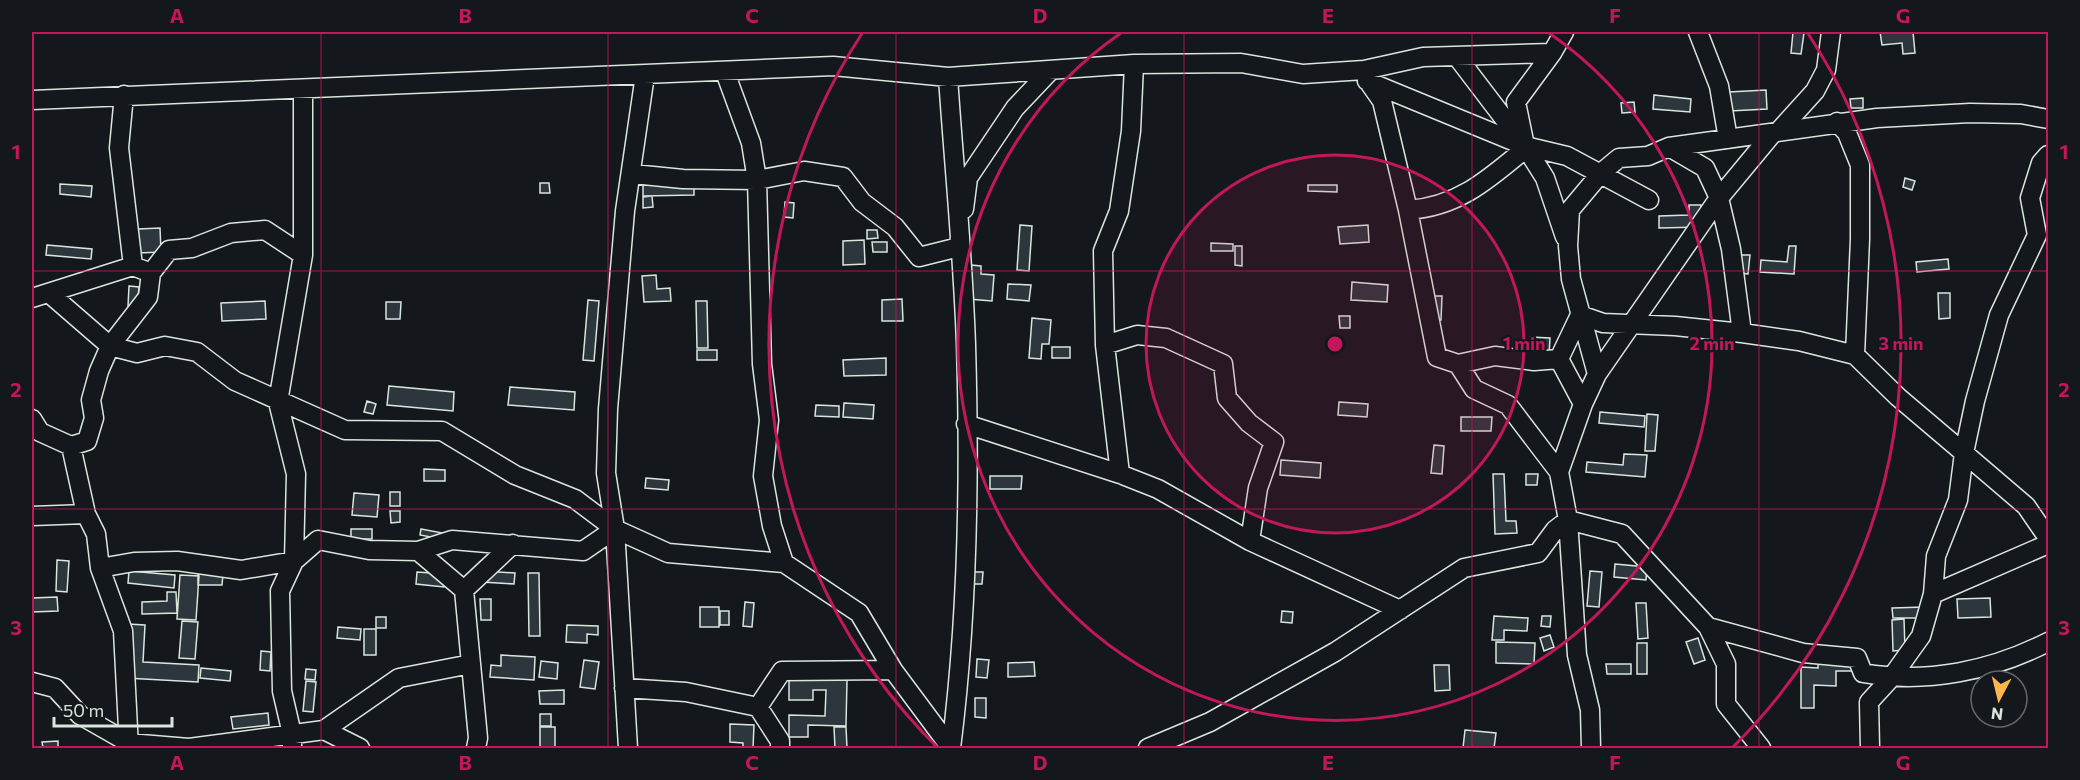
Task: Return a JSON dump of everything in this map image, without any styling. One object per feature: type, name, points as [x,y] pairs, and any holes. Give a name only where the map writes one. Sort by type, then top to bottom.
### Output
[{"type":"street","points":[[1526,147],[1516,102],[1552,54],[1564,32]]},
{"type":"street","points":[[1698,32],[1719,86],[1728,139]]},
{"type":"street","points":[[1559,472],[1583,404],[1597,374],[1634,324],[1719,198],[1775,132],[1815,91],[1826,70],[1831,32]]},
{"type":"street","points":[[1303,74],[1364,70],[1423,57],[1458,58],[1552,54]]},
{"type":"street","points":[[1458,58],[1526,147],[1545,178],[1568,246]]},
{"type":"street","points":[[32,100],[833,66],[948,77],[1134,64],[1241,63],[1303,74],[1368,81],[1526,147],[1567,156],[1619,158],[1648,156],[1669,147],[1837,122],[1970,113],[2021,114],[2049,119]]},
{"type":"street","points":[[1120,474],[1105,345],[1103,251],[1119,211],[1131,131],[1134,64]]},
{"type":"street","points":[[959,247],[968,178],[1015,108],[1050,71]]},
{"type":"street","points":[[725,72],[751,143],[757,180],[762,364],[770,420],[763,476],[772,526],[784,563]]},
{"type":"street","points":[[628,748],[615,529],[606,473],[608,410],[625,211],[633,174],[645,75]]},
{"type":"street","points":[[948,77],[966,344],[964,618],[951,748]]},
{"type":"street","points":[[1368,81],[1382,101],[1408,210],[1437,357],[1458,364],[1495,356],[1534,361],[1559,359]]},
{"type":"street","points":[[292,741],[282,691],[280,591],[294,561],[296,474],[278,402],[303,255],[303,89]]},
{"type":"street","points":[[124,95],[119,148],[133,266]]},
{"type":"street","points":[[1837,122],[1847,132],[1860,165],[1860,239],[1855,355]]},
{"type":"street","points":[[1408,210],[1431,209],[1480,187],[1526,147]]},
{"type":"street","points":[[1669,147],[1705,168],[1719,198],[1731,249],[1742,333]]},
{"type":"street","points":[[1870,748],[1869,702],[1891,678],[1921,636],[1933,594],[1936,556],[1958,500],[1964,453],[1975,402],[1999,315],[2037,235],[2030,198],[2041,164],[2049,155]]},
{"type":"street","points":[[1567,156],[1649,200]]},
{"type":"street","points":[[1597,374],[1571,279],[1568,246],[1570,210],[1601,173],[1619,158]]},
{"type":"street","points":[[633,174],[682,179],[757,180],[804,171],[843,177],[862,202],[895,227],[920,257],[959,247]]},
{"type":"street","points":[[32,419],[40,432],[71,446],[87,441],[94,418],[91,400],[99,371],[110,346],[148,297],[151,273],[169,250],[192,248],[231,233],[265,230],[303,255]]},
{"type":"street","points":[[32,298],[133,266],[151,273]]},
{"type":"street","points":[[50,294],[110,346],[137,353],[165,346],[197,352],[235,381],[345,430],[442,431],[515,475],[575,499],[615,529],[668,553],[784,563],[859,613],[893,670],[951,748]]},
{"type":"street","points":[[1580,315],[1603,323],[1742,333],[1799,341],[1855,355],[1898,397],[2026,506],[2049,538]]},
{"type":"street","points":[[1559,359],[1580,315]]},
{"type":"street","points":[[1105,345],[1137,335],[1166,338],[1223,364],[1227,398],[1249,423],[1274,442],[1258,488],[1250,541]]},
{"type":"street","points":[[1559,359],[1583,404]]},
{"type":"street","points":[[1458,364],[1474,389],[1508,405],[1559,472],[1568,520],[1577,655],[1593,730],[1603,748]]},
{"type":"street","points":[[966,424],[1120,474],[1158,489],[1250,541],[1400,610]]},
{"type":"street","points":[[71,446],[86,514],[96,534],[100,567],[123,631],[131,747]]},
{"type":"street","points":[[32,516],[86,514]]},
{"type":"street","points":[[1148,748],[1221,716],[1335,652],[1464,568],[1538,553],[1555,530],[1568,520]]},
{"type":"street","points":[[1568,520],[1622,534],[1708,627],[1725,664],[1726,704],[1761,748]]},
{"type":"street","points":[[100,567],[134,562],[177,561],[241,570],[294,561],[318,540],[369,550],[418,551],[452,540],[583,551],[615,529]]},
{"type":"street","points":[[464,590],[513,544]]},
{"type":"street","points":[[1933,594],[2049,544]]},
{"type":"street","points":[[418,551],[464,590],[478,738],[476,748]]},
{"type":"street","points":[[1708,627],[1803,653],[1857,658],[1863,673],[1891,678],[1945,676],[2021,656],[2049,642]]},
{"type":"street","points":[[32,682],[55,688],[80,715],[131,747],[189,748],[292,741],[324,730],[399,678],[471,664]]},
{"type":"street","points":[[758,707],[782,672],[893,670]]},
{"type":"street","points":[[624,688],[686,692],[758,707],[780,741],[780,748]]},
{"type":"street","points":[[324,730],[360,748]]},
{"type":"street","points":[[1580,748],[1593,730]]},
{"type":"street","points":[[1591,748],[1593,730]]},
{"type":"building","points":[[1793,32],[1804,33],[1801,54],[1791,53]]},
{"type":"building","points":[[1880,32],[1913,32],[1915,53],[1903,54],[1902,43],[1882,45]]},
{"type":"building","points":[[1766,90],[1767,109],[1730,111],[1729,92]]},
{"type":"building","points":[[1654,95],[1691,99],[1690,112],[1653,109]]},
{"type":"building","points":[[1863,98],[1863,108],[1851,108],[1850,99]]},
{"type":"building","points":[[1634,102],[1635,112],[1622,113],[1621,103]]},
{"type":"building","points":[[1905,178],[1915,181],[1912,190],[1903,187]]},
{"type":"building","points":[[694,181],[694,195],[643,196],[643,183]]},
{"type":"building","points":[[540,183],[549,183],[550,193],[540,193]]},
{"type":"building","points":[[60,184],[92,186],[91,197],[60,194]]},
{"type":"building","points":[[1308,185],[1337,185],[1337,192],[1308,191]]},
{"type":"building","points":[[652,196],[653,207],[643,208],[643,197]]},
{"type":"building","points":[[785,202],[794,203],[793,218],[784,217]]},
{"type":"building","points":[[1689,205],[1701,205],[1701,227],[1659,228],[1659,216],[1689,215]]},
{"type":"building","points":[[1020,225],[1032,226],[1029,271],[1017,270]]},
{"type":"building","points":[[1368,225],[1369,242],[1340,244],[1338,227]]},
{"type":"building","points":[[160,228],[161,252],[139,253],[138,229]]},
{"type":"building","points":[[867,230],[877,230],[878,238],[867,239]]},
{"type":"building","points":[[864,240],[865,264],[843,265],[843,241]]},
{"type":"building","points":[[872,242],[887,242],[887,252],[873,252]]},
{"type":"building","points":[[1211,243],[1233,244],[1233,251],[1211,251]]},
{"type":"building","points":[[47,245],[92,249],[91,259],[46,255]]},
{"type":"building","points":[[1235,246],[1242,246],[1242,266],[1235,265]]},
{"type":"building","points":[[1789,246],[1796,246],[1794,274],[1760,272],[1761,260],[1787,262]]},
{"type":"building","points":[[1737,255],[1750,255],[1748,274],[1736,273]]},
{"type":"building","points":[[1948,259],[1949,269],[1917,272],[1916,262]]},
{"type":"building","points":[[971,265],[981,266],[981,274],[994,275],[992,301],[968,299]]},
{"type":"building","points":[[656,275],[657,289],[670,288],[671,301],[644,302],[642,276]]},
{"type":"building","points":[[1352,282],[1388,285],[1387,302],[1351,300]]},
{"type":"building","points":[[1008,284],[1031,285],[1029,301],[1007,299]]},
{"type":"building","points":[[129,286],[139,287],[137,307],[128,306]]},
{"type":"building","points":[[1938,293],[1950,293],[1950,318],[1939,319]]},
{"type":"building","points":[[1431,296],[1442,296],[1441,320],[1430,320]]},
{"type":"building","points":[[902,299],[903,321],[882,321],[882,300]]},
{"type":"building","points":[[588,300],[599,301],[594,361],[583,360]]},
{"type":"building","points":[[265,301],[266,319],[222,321],[221,303]]},
{"type":"building","points":[[696,301],[707,301],[708,348],[697,348]]},
{"type":"building","points":[[386,302],[401,302],[400,319],[386,319]]},
{"type":"building","points":[[1339,316],[1350,316],[1350,328],[1340,328]]},
{"type":"building","points":[[1032,318],[1051,320],[1049,344],[1042,344],[1041,359],[1029,358]]},
{"type":"building","points":[[1530,337],[1550,338],[1549,356],[1529,355]]},
{"type":"building","points":[[1052,347],[1070,347],[1070,358],[1052,358]]},
{"type":"building","points":[[697,350],[717,350],[717,360],[697,360]]},
{"type":"building","points":[[886,358],[886,375],[844,376],[843,360]]},
{"type":"building","points":[[389,386],[454,392],[453,411],[387,405]]},
{"type":"building","points":[[510,387],[575,392],[574,410],[508,405]]},
{"type":"building","points":[[367,401],[376,404],[373,414],[364,412]]},
{"type":"building","points":[[1339,402],[1368,404],[1367,417],[1338,415]]},
{"type":"building","points":[[844,403],[874,405],[873,419],[843,417]]},
{"type":"building","points":[[816,405],[839,406],[839,417],[815,416]]},
{"type":"building","points":[[1600,412],[1645,416],[1644,427],[1599,423]]},
{"type":"building","points":[[1647,414],[1658,415],[1655,451],[1645,451]]},
{"type":"building","points":[[1461,417],[1492,417],[1491,431],[1461,431]]},
{"type":"building","points":[[1434,445],[1444,446],[1442,474],[1431,473]]},
{"type":"building","points":[[1624,454],[1647,455],[1645,477],[1586,472],[1587,462],[1623,465]]},
{"type":"building","points":[[1281,460],[1321,463],[1320,478],[1280,475]]},
{"type":"building","points":[[424,469],[445,470],[445,481],[424,481]]},
{"type":"building","points":[[1493,474],[1504,474],[1506,521],[1516,521],[1517,533],[1495,534]]},
{"type":"building","points":[[1526,474],[1538,474],[1537,485],[1526,485]]},
{"type":"building","points":[[990,476],[1022,476],[1021,489],[990,489]]},
{"type":"building","points":[[646,478],[669,480],[668,490],[645,488]]},
{"type":"building","points":[[390,492],[400,492],[400,506],[390,506]]},
{"type":"building","points":[[354,493],[379,495],[377,517],[352,515]]},
{"type":"building","points":[[390,511],[400,511],[400,522],[391,523]]},
{"type":"building","points":[[351,529],[372,529],[372,539],[351,539]]},
{"type":"building","points":[[421,529],[448,534],[447,540],[420,535]]},
{"type":"building","points":[[57,560],[69,561],[67,592],[56,591]]},
{"type":"building","points":[[1615,564],[1647,567],[1646,580],[1614,577]]},
{"type":"building","points":[[129,571],[175,575],[174,588],[128,583]]},
{"type":"building","points":[[483,571],[515,573],[514,584],[482,582]]},
{"type":"building","points":[[1590,571],[1602,572],[1599,607],[1587,606]]},
{"type":"building","points":[[417,572],[445,574],[444,587],[416,584]]},
{"type":"building","points":[[973,572],[983,572],[982,584],[973,584]]},
{"type":"building","points":[[528,573],[539,573],[540,636],[529,636]]},
{"type":"building","points":[[198,574],[223,574],[222,585],[198,585]]},
{"type":"building","points":[[180,575],[199,576],[196,620],[177,619]]},
{"type":"building","points":[[167,592],[176,592],[177,613],[142,614],[142,602],[167,601]]},
{"type":"building","points":[[57,597],[58,611],[32,612],[32,598]]},
{"type":"building","points":[[1990,598],[1991,617],[1958,618],[1957,599]]},
{"type":"building","points":[[480,599],[491,599],[491,620],[481,620]]},
{"type":"building","points":[[745,602],[754,603],[752,627],[743,626]]},
{"type":"building","points":[[1636,603],[1646,603],[1648,638],[1638,639]]},
{"type":"building","points":[[700,607],[719,607],[719,627],[700,627]]},
{"type":"building","points":[[1925,607],[1925,618],[1893,618],[1892,608]]},
{"type":"building","points":[[720,611],[729,611],[729,625],[720,625]]},
{"type":"building","points":[[1282,611],[1293,612],[1292,623],[1281,622]]},
{"type":"building","points":[[1494,616],[1528,618],[1527,631],[1504,630],[1504,640],[1492,640]]},
{"type":"building","points":[[1542,616],[1551,616],[1550,627],[1541,626]]},
{"type":"building","points":[[376,617],[386,617],[386,628],[376,628]]},
{"type":"building","points":[[1904,619],[1905,650],[1893,651],[1892,620]]},
{"type":"building","points":[[182,621],[198,622],[195,659],[179,658]]},
{"type":"building","points":[[128,624],[145,625],[143,662],[199,665],[198,682],[126,678]]},
{"type":"building","points":[[567,625],[598,626],[598,635],[587,634],[587,643],[566,642]]},
{"type":"building","points":[[338,627],[361,629],[360,640],[337,638]]},
{"type":"building","points":[[364,629],[376,629],[376,655],[364,655]]},
{"type":"building","points":[[1550,635],[1554,647],[1544,651],[1540,638]]},
{"type":"building","points":[[1698,638],[1705,660],[1694,664],[1686,642]]},
{"type":"building","points":[[1496,642],[1535,643],[1534,664],[1496,663]]},
{"type":"building","points":[[1637,643],[1647,643],[1647,674],[1637,674]]},
{"type":"building","points":[[261,651],[271,652],[270,671],[260,670]]},
{"type":"building","points":[[501,655],[535,657],[534,680],[490,677],[491,665],[501,666]]},
{"type":"building","points":[[1818,658],[1853,658],[1853,671],[1836,671],[1836,686],[1814,685],[1814,708],[1801,708],[1801,667],[1818,668]]},
{"type":"building","points":[[977,659],[989,660],[987,678],[976,677]]},
{"type":"building","points":[[584,660],[599,662],[595,689],[580,687]]},
{"type":"building","points":[[541,661],[558,663],[557,679],[539,677]]},
{"type":"building","points":[[1034,662],[1035,676],[1008,677],[1008,663]]},
{"type":"building","points":[[1606,664],[1631,664],[1631,674],[1607,674]]},
{"type":"building","points":[[1434,665],[1449,665],[1450,690],[1435,691]]},
{"type":"building","points":[[201,668],[231,671],[230,681],[200,678]]},
{"type":"building","points":[[306,669],[316,670],[315,680],[305,679]]},
{"type":"building","points":[[789,679],[847,680],[846,726],[808,725],[808,737],[789,737],[789,715],[825,716],[826,690],[813,690],[813,700],[789,700]]},
{"type":"building","points":[[306,681],[316,682],[313,712],[303,711]]},
{"type":"building","points":[[564,690],[564,704],[540,704],[539,691]]},
{"type":"building","points":[[975,698],[986,698],[986,718],[975,717]]},
{"type":"building","points":[[268,713],[269,725],[233,729],[231,717]]},
{"type":"building","points":[[540,714],[551,714],[551,726],[540,726]]},
{"type":"building","points":[[730,724],[754,725],[753,748],[743,748],[743,743],[730,742]]},
{"type":"building","points":[[540,727],[555,727],[555,747],[540,747]]},
{"type":"building","points":[[834,727],[846,727],[847,748],[835,748]]},
{"type":"building","points":[[1465,730],[1496,733],[1494,748],[1463,748]]},
{"type":"building","points":[[58,741],[58,748],[43,748],[42,742]]}]
